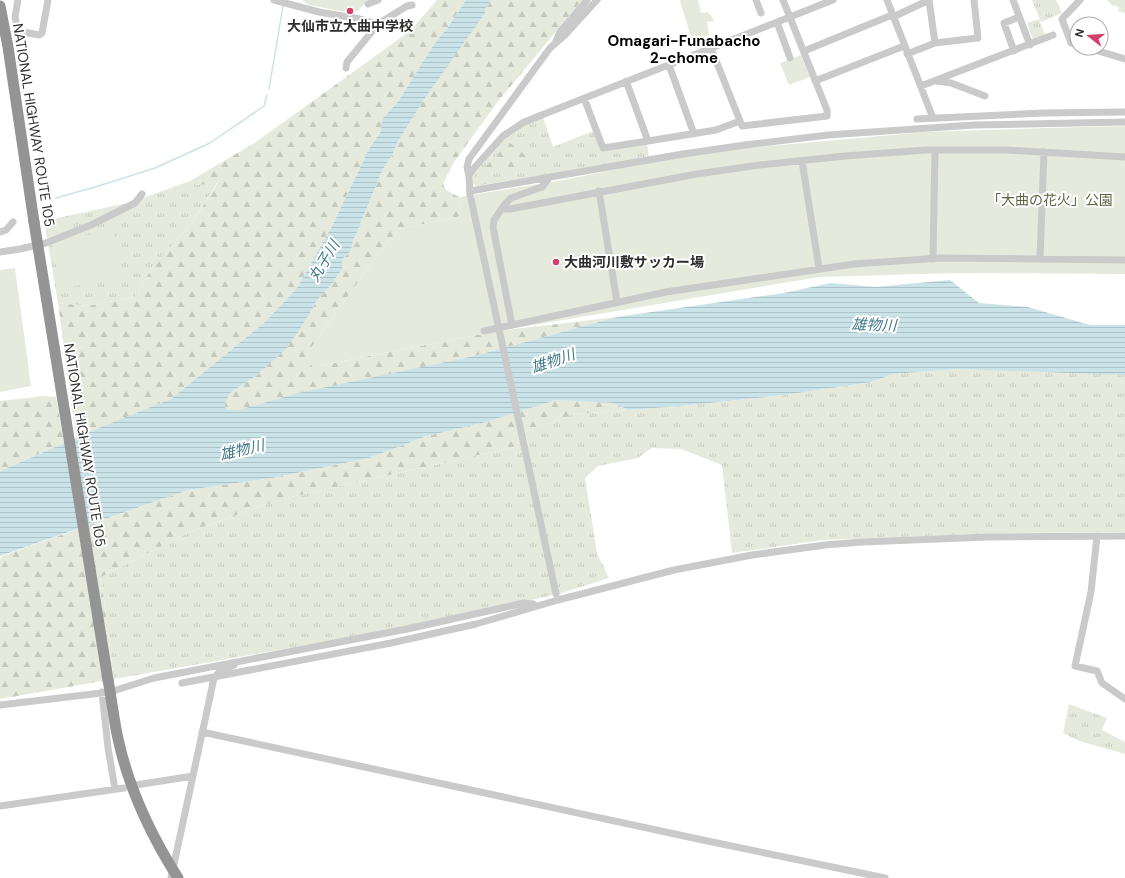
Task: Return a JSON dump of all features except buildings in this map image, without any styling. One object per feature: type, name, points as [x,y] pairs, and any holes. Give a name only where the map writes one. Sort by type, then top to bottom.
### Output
[{"type":"highway","name":"NATIONAL HIGHWAY ROUTE 105","points":[[0,6],[8,47],[34,222],[108,680],[106,692],[119,743],[134,792],[156,841],[174,875]]},
{"type":"street","points":[[18,0],[15,17],[18,30],[39,35],[42,33],[48,0]]},
{"type":"street","points":[[274,0],[320,12],[360,19],[378,24]]},
{"type":"street","points":[[368,4],[378,0]]},
{"type":"street","points":[[556,43],[560,32],[587,0]]},
{"type":"street","points":[[557,597],[470,195],[467,167],[469,159],[550,48],[566,34],[597,0]]},
{"type":"street","points":[[756,0],[761,13]]},
{"type":"street","points":[[711,48],[742,126],[827,116],[827,110],[816,81],[783,0]]},
{"type":"street","points":[[469,176],[503,136],[524,122],[833,0]]},
{"type":"street","points":[[887,0],[933,118]]},
{"type":"street","points":[[804,51],[893,16],[929,0],[935,43]]},
{"type":"street","points":[[908,54],[935,43],[978,38],[974,0]]},
{"type":"street","points":[[1013,0],[1030,45]]},
{"type":"street","points":[[1069,40],[1062,19],[1080,0]]},
{"type":"street","points":[[346,68],[347,62],[378,24],[407,6],[412,5]]},
{"type":"street","points":[[1014,51],[1004,23],[1019,17]]},
{"type":"street","points":[[777,22],[790,58]]},
{"type":"street","points":[[920,86],[1053,35]]},
{"type":"street","points":[[816,81],[904,46]]},
{"type":"street","points":[[1109,54],[1125,58]]},
{"type":"street","points":[[669,65],[694,134]]},
{"type":"street","points":[[626,81],[648,141]]},
{"type":"street","points":[[936,81],[951,83],[985,96]]},
{"type":"street","points":[[584,98],[603,148],[716,130],[740,121]]},
{"type":"street","points":[[917,119],[1043,113],[1125,112]]},
{"type":"street","points":[[470,195],[549,178],[745,144],[828,135],[974,126],[1125,122]]},
{"type":"street","points":[[502,209],[510,209],[599,191],[696,174],[802,161],[935,150],[1006,150],[1125,157]]},
{"type":"street","points":[[933,259],[935,150]]},
{"type":"street","points":[[1040,259],[1044,152]]},
{"type":"street","points":[[802,161],[819,268]]},
{"type":"street","points":[[512,325],[493,227],[494,220],[511,198],[542,187],[549,178]]},
{"type":"street","points":[[599,191],[617,302]]},
{"type":"street","points":[[0,252],[46,243],[91,225],[135,203],[142,194]]},
{"type":"street","points":[[0,232],[6,230],[13,222]]},
{"type":"street","points":[[484,331],[617,302],[695,287],[854,264],[933,259],[1125,260]]},
{"type":"street","points":[[1097,536],[1092,592],[1075,666],[1097,671],[1102,683],[1125,699]]},
{"type":"street","points":[[182,683],[391,643],[476,624],[538,605],[557,597],[674,570],[752,555],[825,545],[950,538],[1125,536]]},
{"type":"street","points":[[0,705],[106,692],[154,678],[412,628],[524,604],[538,605]]},
{"type":"street","points":[[174,875],[214,678],[220,672],[237,662]]},
{"type":"street","points":[[106,692],[108,748],[115,789]]},
{"type":"street","points":[[202,732],[691,838],[885,878]]},
{"type":"street","points":[[136,785],[193,776]]},
{"type":"street","points":[[0,806],[124,788]]},
{"type":"green space","points":[[302,0],[367,0],[358,11],[351,13],[309,5]]},
{"type":"green space","points":[[437,0],[466,0],[435,43],[397,103],[383,118],[380,133],[370,147],[331,228],[297,288],[265,322],[171,399],[76,438],[58,303],[87,306],[135,297],[151,270],[191,224],[218,183],[196,185],[190,181],[256,142],[410,31]]},
{"type":"green space","points":[[491,0],[582,0],[496,104],[454,162],[443,184],[446,190],[459,197],[461,216],[401,229],[393,236],[384,246],[308,352],[307,358],[313,367],[497,331],[617,317],[474,356],[239,410],[227,410],[224,405],[230,393],[257,375],[310,313],[317,300],[332,284],[342,269],[342,261],[351,251],[353,241],[383,169],[393,154],[397,143],[425,98]]},
{"type":"green space","points":[[698,0],[701,13],[708,12],[714,21],[707,22],[709,35],[701,38],[704,46],[697,49],[695,42],[693,43],[680,1]]},
{"type":"green space","points":[[1032,0],[1056,0],[1062,13],[1041,22]]},
{"type":"green space","points":[[1107,0],[1125,0],[1125,13],[1118,11],[1119,7],[1112,5]]},
{"type":"green space","points":[[1039,19],[1045,35],[1033,40],[1027,23]]},
{"type":"green space","points":[[801,55],[810,77],[789,85],[780,63]]},
{"type":"green space","points":[[543,117],[553,147],[593,131],[601,151],[647,144],[649,157],[476,186],[473,184],[473,177],[477,169],[491,152],[508,136],[522,126]]},
{"type":"green space","name":"「大曲の花火」公園","points":[[1125,126],[1125,274],[956,273],[819,277],[497,331],[313,367],[307,358],[308,352],[384,246],[393,236],[401,229],[461,216],[459,197],[569,179],[660,160],[737,149],[925,132]]},
{"type":"green space","points":[[507,143],[510,143],[526,156],[525,163],[522,167],[482,175],[482,171]]},
{"type":"green space","points":[[190,181],[196,185],[218,182],[191,224],[151,270],[135,297],[87,306],[58,303],[44,221],[132,202]]},
{"type":"green space","points":[[114,230],[123,277],[61,289],[52,242]]},
{"type":"green space","points":[[15,268],[31,386],[0,392],[0,270]]},
{"type":"green space","points":[[958,369],[1125,374],[1125,532],[1002,533],[822,540],[732,553],[722,465],[681,449],[652,448],[638,458],[598,466],[585,478],[597,553],[609,578],[562,593],[426,624],[114,679],[101,577],[189,532],[278,500],[528,444],[525,431],[575,414],[681,406],[785,395],[872,382],[893,374]]},
{"type":"green space","points":[[45,396],[56,397],[64,443],[0,471],[0,401]]},
{"type":"green space","points":[[556,400],[613,403],[629,410],[575,414],[525,431],[528,444],[278,500],[189,532],[101,577],[114,679],[0,699],[0,560],[2,556],[188,490],[272,478],[369,458],[427,436],[486,422]]},
{"type":"green space","points":[[1069,704],[1107,718],[1102,730],[1125,742],[1125,754],[1079,741],[1063,733]]},
{"type":"water","points":[[466,0],[491,0],[485,9],[485,13],[425,98],[397,143],[393,154],[383,169],[353,241],[351,251],[342,261],[342,269],[332,284],[317,300],[288,347],[257,375],[230,393],[224,405],[227,410],[239,410],[298,393],[474,356],[617,317],[784,293],[831,283],[875,287],[950,280],[979,303],[1028,307],[1090,325],[1125,325],[1125,375],[958,369],[893,374],[872,382],[785,395],[681,406],[629,410],[613,403],[556,400],[486,422],[427,436],[369,458],[272,478],[188,490],[0,556],[0,471],[101,427],[171,399],[265,322],[297,288],[331,228],[370,147],[380,133],[383,118],[397,103],[435,43]]},
{"type":"waterway","points":[[269,89],[283,6]]},
{"type":"waterway","points":[[56,198],[155,168],[210,143],[264,106],[267,95]]},
{"type":"place","name":"大仙市立大曲中学校","points":[[350,11]]},
{"type":"place","name":"大曲河川敷サッカー場","points":[[556,262]]},
{"type":"district","name":"Omagari-Funabacho 2-chome","points":[[684,50]]},
{"type":"water label","name":"丸子川","points":[[324,261]]},
{"type":"water label","name":"雄物川","points":[[874,325]]},
{"type":"water label","name":"雄物川","points":[[553,361]]},
{"type":"water label","name":"雄物川","points":[[242,450]]}]
